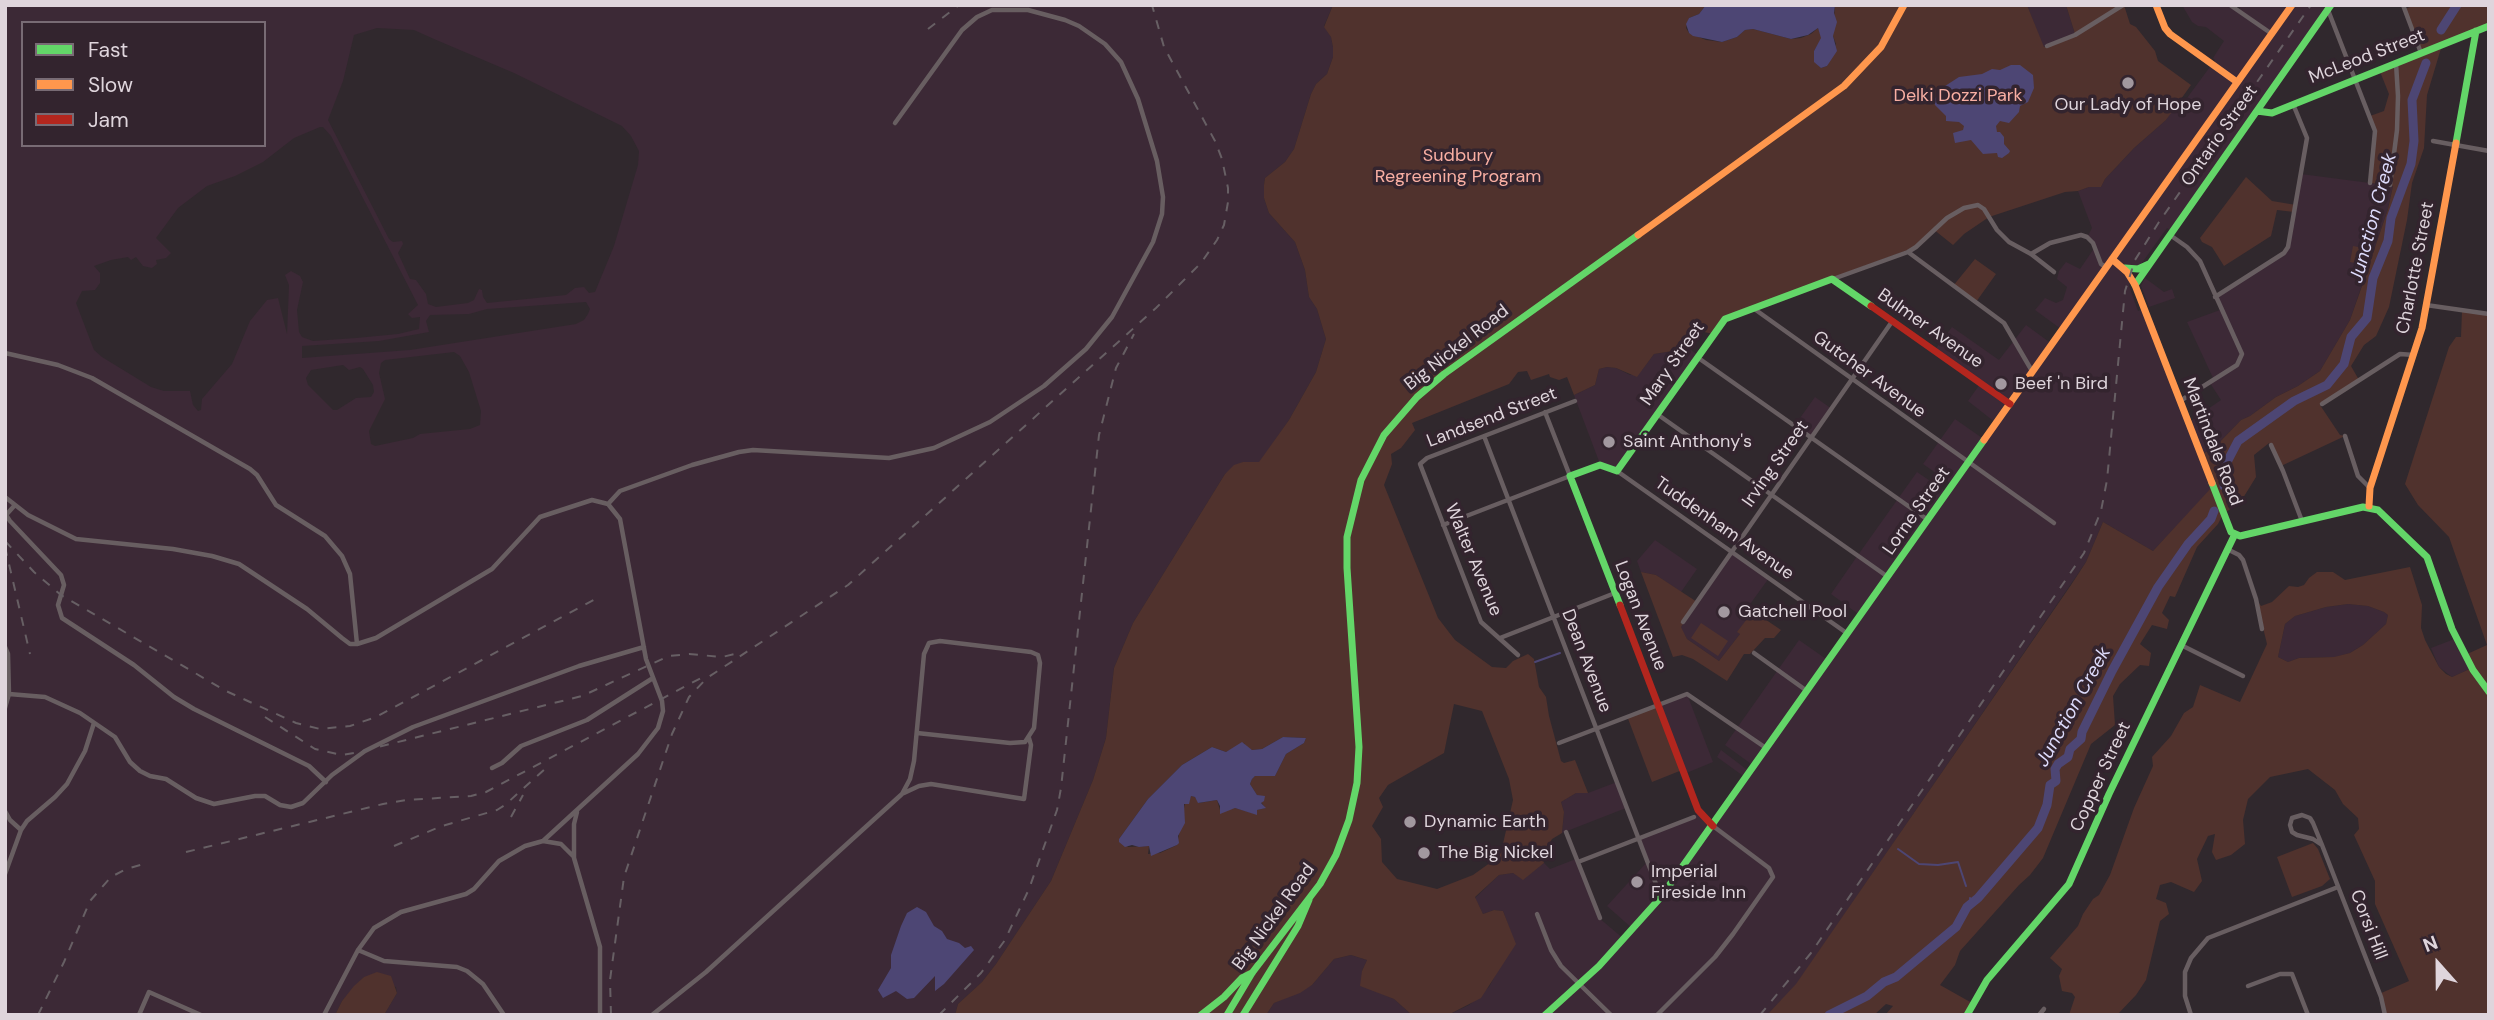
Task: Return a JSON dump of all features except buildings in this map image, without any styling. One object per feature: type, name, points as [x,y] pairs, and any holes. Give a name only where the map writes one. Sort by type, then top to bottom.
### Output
[{"type":"street","name":"Big Nickel Road","points":[[1227,1015],[1252,973],[1326,874],[1349,820],[1357,783],[1359,747],[1346,568],[1347,537],[1360,480],[1384,435],[1417,397],[1444,374],[1844,86],[1881,47],[1905,5]]},
{"type":"street","points":[[2048,46],[2075,35],[2123,5]]},
{"type":"street","points":[[2156,5],[2170,34],[2237,82]]},
{"type":"street","points":[[2230,5],[2272,34]]},
{"type":"street","name":"Lorne Street","points":[[1545,1015],[1615,950],[1661,897],[2292,5]]},
{"type":"street","points":[[2403,5],[2421,53]]},
{"type":"street","points":[[2330,8],[2375,131],[2370,183]]},
{"type":"street","name":"Ontario Street","points":[[2135,285],[2330,8]]},
{"type":"street","points":[[608,504],[620,491],[692,464],[739,452],[753,450],[889,458],[934,448],[990,422],[1044,386],[1086,349],[1112,317],[1153,242],[1162,215],[1163,197],[1157,161],[1138,99],[1121,62],[1105,44],[1065,20],[1028,10],[992,10],[977,17],[962,30],[895,123]]},
{"type":"street","name":"McLeod Street","points":[[2257,111],[2268,113],[2476,31],[2488,29]]},
{"type":"street","name":"Charlotte Street","points":[[2369,506],[2370,488],[2414,355],[2426,305],[2476,31]]},
{"type":"street","points":[[2390,185],[2397,130],[2396,63]]},
{"type":"street","points":[[2215,297],[2284,253],[2288,247],[2307,138],[2293,103]]},
{"type":"street","points":[[2433,141],[2489,151]]},
{"type":"street","name":"Mary Street","points":[[1617,471],[1726,319],[1908,253],[1947,218],[1964,208],[1978,205],[1984,209],[2002,235],[2031,254]]},
{"type":"street","points":[[2170,234],[2197,257],[2239,345],[2242,357],[2237,365],[2180,401]]},
{"type":"street","points":[[2054,272],[2031,254],[2050,243],[2081,235],[2093,243],[2101,264],[2106,267]]},
{"type":"street","points":[[1908,253],[2004,323],[2033,372]]},
{"type":"street","name":"Martindale Road","points":[[2112,259],[2123,268],[2135,285],[2227,525],[2235,534]]},
{"type":"street","points":[[2123,268],[2138,269],[2151,262]]},
{"type":"street","name":"Bulmer Avenue","points":[[1832,279],[1891,323],[2010,404]]},
{"type":"street","points":[[2426,305],[2489,314]]},
{"type":"street","name":"Gutcher Avenue","points":[[1752,308],[2054,523]]},
{"type":"street","name":"Irving Street","points":[[1683,621],[1891,323]]},
{"type":"street","points":[[5,353],[58,365],[92,378],[257,475],[276,505],[325,536],[342,556],[350,575],[357,644]]},
{"type":"street","points":[[2322,404],[2400,355],[2414,355]]},
{"type":"street","points":[[1697,357],[1929,521]]},
{"type":"street","name":"Landsend Street","points":[[1420,464],[1427,458],[1575,401]]},
{"type":"street","name":"Logan Avenue","points":[[1545,412],[1698,810],[1713,826]]},
{"type":"street","points":[[1657,414],[1889,578]]},
{"type":"street","name":"Dean Avenue","points":[[1484,436],[1661,897]]},
{"type":"street","points":[[2345,436],[2358,476],[2370,488]]},
{"type":"street","points":[[2271,445],[2302,521]]},
{"type":"street","name":"Walter Avenue","points":[[1420,464],[1479,618],[1488,630],[1518,655]]},
{"type":"street","points":[[1443,524],[1600,465],[1617,471]]},
{"type":"street","name":"Tuddenham Avenue","points":[[1617,471],[1848,635]]},
{"type":"street","points":[[5,497],[46,526],[76,539],[199,554],[239,564],[307,609],[350,644],[376,638],[492,569],[540,517],[592,500],[608,504],[620,519],[624,533],[644,647],[663,711],[658,727],[638,754],[543,841]]},
{"type":"street","points":[[15,505],[6,515],[61,575],[64,585],[58,605],[62,618],[124,657],[184,703],[309,766],[326,782]]},
{"type":"street","points":[[2235,534],[2240,536],[2369,506],[2383,513],[2425,553],[2452,629],[2469,663],[2489,692]]},
{"type":"street","name":"Copper Street","points":[[1967,1015],[1987,980],[2068,884],[2235,534]]},
{"type":"street","points":[[2229,550],[2243,560],[2256,599],[2262,629]]},
{"type":"street","points":[[1499,638],[1615,593]]},
{"type":"street","points":[[902,794],[912,771],[925,649],[929,643],[940,641],[1037,653],[1040,663],[1034,728],[1029,738],[1018,743],[917,733]]},
{"type":"street","points":[[2182,646],[2243,676]]},
{"type":"street","points":[[5,647],[8,654],[9,694],[5,708]]},
{"type":"street","points":[[9,694],[52,699],[80,713],[115,737],[130,762],[140,771],[166,779],[196,798],[214,804],[265,796],[280,804],[297,807],[365,751],[413,727],[579,666],[644,647]]},
{"type":"street","points":[[1754,653],[1808,691]]},
{"type":"street","points":[[492,768],[521,746],[587,720],[653,678]]},
{"type":"street","points":[[1559,743],[1684,694],[1690,695],[1768,749]]},
{"type":"street","points":[[5,874],[21,830],[27,821],[67,784],[85,751],[94,723]]},
{"type":"street","points":[[652,1015],[706,972],[902,794],[931,784],[964,787],[1024,799],[1031,745],[1029,738]]},
{"type":"street","points":[[5,811],[21,830]]},
{"type":"street","points":[[577,811],[574,824],[574,858],[600,947],[600,1015]]},
{"type":"street","name":"Corsi Hill","points":[[2322,845],[2292,832],[2292,818],[2299,815],[2310,818],[2322,845],[2381,997],[2385,1015]]},
{"type":"street","points":[[1578,862],[1694,817]]},
{"type":"street","points":[[1657,1015],[1734,934],[1773,877],[1769,868],[1713,826]]},
{"type":"street","points":[[1566,832],[1600,918]]},
{"type":"street","points":[[324,1015],[358,950],[374,928],[388,918],[466,894],[499,861],[525,846],[543,841],[561,844],[574,858]]},
{"type":"street","points":[[2191,1015],[2185,996],[2185,972],[2190,958],[2208,938],[2338,887]]},
{"type":"street","points":[[1243,1015],[1298,926],[1309,900]]},
{"type":"street","points":[[1537,914],[1556,958],[1611,1015]]},
{"type":"street","points":[[358,950],[384,961],[457,967],[467,971],[480,981],[504,1015]]},
{"type":"street","points":[[1200,1015],[1224,997],[1242,978],[1252,973]]},
{"type":"street","points":[[2248,986],[2280,974],[2292,974],[2308,1015]]},
{"type":"street","points":[[139,1015],[149,992],[201,1015]]},
{"type":"street","points":[[2039,1015],[2044,1009]]},
{"type":"shaded area","points":[[5,5],[1333,5],[1324,26],[1331,37],[1333,47],[1333,57],[1327,74],[1316,84],[1311,94],[1294,149],[1285,162],[1265,178],[1264,185],[1264,198],[1269,213],[1295,242],[1305,270],[1309,297],[1317,309],[1326,339],[1316,372],[1289,420],[1259,463],[1243,462],[1225,474],[1133,623],[1114,668],[1106,738],[1093,780],[1051,881],[996,964],[982,982],[958,1004],[955,1015],[384,1015],[397,993],[396,987],[364,977],[342,1001],[335,1015],[5,1015]],"holes":[[[377,28],[414,30],[514,73],[622,126],[639,151],[638,165],[614,246],[595,292],[589,293],[584,287],[575,288],[566,295],[487,303],[482,290],[479,289],[474,300],[468,303],[436,307],[428,304],[426,294],[416,280],[410,279],[398,253],[402,241],[393,242],[389,239],[328,120],[343,81],[354,35]],[[320,127],[331,136],[418,305],[408,314],[412,318],[420,317],[419,329],[398,334],[313,341],[302,337],[297,310],[303,282],[300,276],[291,271],[285,275],[289,285],[287,334],[278,298],[267,300],[250,321],[232,364],[202,399],[201,410],[198,411],[193,405],[190,391],[164,391],[151,387],[94,350],[76,303],[82,291],[95,290],[100,283],[100,273],[94,266],[111,260],[128,257],[131,260],[136,257],[143,266],[152,268],[157,264],[156,260],[166,258],[171,253],[156,238],[178,208],[207,186],[263,162],[294,138]],[[586,302],[590,309],[588,314],[576,324],[410,350],[302,358],[302,346],[379,341],[429,332],[426,321],[430,315],[469,314],[487,309]],[[454,352],[460,356],[469,372],[481,411],[480,425],[470,429],[420,434],[375,446],[371,444],[369,431],[385,399],[379,373],[381,363],[385,360]],[[343,365],[349,370],[360,367],[373,385],[374,392],[371,397],[356,398],[333,410],[308,385],[306,378],[311,370]]]},
{"type":"shaded area","points":[[1706,5],[1835,5],[1837,22],[1833,36],[1837,51],[1827,66],[1821,68],[1814,62],[1814,51],[1821,38],[1818,28],[1808,35],[1791,39],[1753,29],[1745,30],[1737,37],[1722,42],[1693,36],[1686,24],[1689,18],[1699,14]]},
{"type":"shaded area","points":[[2027,5],[2066,5],[2075,34],[2043,47]]},
{"type":"shaded area","points":[[2182,5],[2230,5],[2238,11],[2242,5],[2331,5],[2172,231],[2167,228],[2139,267],[2125,268],[2131,278],[2129,286],[2138,311],[2144,309],[2189,422],[2221,400],[2210,383],[2214,380],[2187,322],[2220,310],[2215,297],[2286,250],[2301,174],[2393,186],[2388,209],[2350,320],[2320,371],[2241,420],[2213,449],[2201,454],[2213,487],[2153,551],[2103,522],[2086,562],[1796,985],[1767,1015],[1448,1015],[1469,1005],[1489,987],[1515,944],[1503,911],[1494,910],[1483,914],[1475,898],[1499,875],[1513,873],[1523,879],[1544,863],[1550,869],[1576,859],[1599,918],[1624,939],[1633,929],[1607,906],[1647,862],[1638,838],[1700,813],[1712,826],[1746,778],[1717,757],[1721,750],[1750,772],[1754,766],[1725,745],[1799,640],[1829,661],[1861,616],[1831,594],[1858,555],[1917,472],[1948,493],[1953,485],[1923,464],[1955,419],[1985,440],[1996,423],[1968,401],[1980,384],[1934,351],[1952,327],[1999,360],[2026,325],[2052,344],[2061,329],[2035,310],[2045,298],[2056,303],[2063,300],[2067,287],[2057,279],[2059,271],[2066,262],[2080,269],[2095,247],[2088,236],[2092,228],[2078,191],[2101,187],[2105,179],[2134,148],[2166,120],[2171,111],[2176,113],[2215,60],[2213,58],[2224,41],[2206,27],[2192,22]]},
{"type":"shaded area","points":[[2011,65],[2020,65],[2033,75],[2034,88],[2028,102],[2020,106],[2019,112],[2009,123],[2000,121],[1996,126],[1997,132],[2004,137],[2009,153],[2002,158],[1998,157],[1997,153],[1983,154],[1971,140],[1955,143],[1953,133],[1963,130],[1964,126],[1959,122],[1946,121],[1946,116],[1935,105],[1934,100],[1942,88],[1959,77],[1982,74],[1992,69],[2000,70]]},
{"type":"shaded area","points":[[2145,278],[2164,292],[2172,289],[2175,298],[2149,307],[2141,286]]},
{"type":"shaded area","points":[[1684,345],[1698,355],[1617,471],[1600,464],[1574,395],[1595,385],[1599,369],[1616,368],[1630,375],[1642,370],[1654,354],[1679,350]]},
{"type":"shaded area","points":[[1815,397],[1832,409],[1812,437],[1795,425]]},
{"type":"shaded area","points":[[1655,540],[1697,569],[1681,592],[1656,575],[1641,572],[1637,561]]},
{"type":"shaded area","points":[[1732,551],[1769,578],[1748,607],[1753,611],[1738,632],[1740,634],[1719,661],[1687,639],[1680,627]]},
{"type":"shaded area","points":[[2348,604],[2368,606],[2384,612],[2388,615],[2386,624],[2350,653],[2335,657],[2299,658],[2288,662],[2278,657],[2285,624],[2295,616]]},
{"type":"shaded area","points":[[2457,638],[2472,668],[2452,677],[2439,667],[2431,648]]},
{"type":"shaded area","points":[[1687,694],[1713,762],[1684,774],[1657,704]]},
{"type":"shaded area","points":[[1283,737],[1306,738],[1304,743],[1286,754],[1275,776],[1255,776],[1252,779],[1250,784],[1257,795],[1265,796],[1261,803],[1266,808],[1257,810],[1257,815],[1235,808],[1220,814],[1217,800],[1198,803],[1195,797],[1191,796],[1189,804],[1184,804],[1185,823],[1178,836],[1177,845],[1151,856],[1149,846],[1125,847],[1119,842],[1148,799],[1182,765],[1212,747],[1226,752],[1242,742],[1252,750],[1262,749]]},
{"type":"shaded area","points":[[1617,782],[1626,808],[1562,833],[1564,812],[1561,802],[1576,793],[1588,793]]},
{"type":"shaded area","points":[[917,907],[926,912],[934,926],[942,931],[947,939],[965,948],[971,946],[974,950],[935,991],[935,976],[914,998],[907,999],[896,991],[883,998],[878,990],[891,968],[891,955],[901,926],[907,913]]},
{"type":"shaded area","points":[[1351,955],[1367,960],[1362,971],[1371,989],[1394,999],[1412,1015],[1266,1015],[1274,1003],[1312,985],[1334,959]]},
{"type":"green space","points":[[1333,5],[1706,5],[1699,14],[1689,18],[1686,28],[1689,33],[1706,40],[1722,42],[1737,37],[1745,30],[1753,29],[1791,39],[1801,38],[1818,28],[1822,38],[1814,51],[1814,59],[1821,68],[1827,66],[1836,44],[1833,36],[1835,5],[2027,5],[2044,47],[2075,34],[2066,5],[2124,5],[2130,24],[2136,27],[2155,51],[2158,61],[2191,85],[2166,120],[2134,148],[2105,179],[2101,187],[2065,192],[1989,217],[1953,245],[1933,229],[1916,247],[1729,316],[1714,334],[1696,333],[1688,338],[1679,350],[1654,354],[1637,377],[1616,368],[1599,369],[1595,385],[1574,395],[1567,377],[1559,380],[1549,374],[1531,380],[1527,371],[1518,372],[1509,384],[1412,423],[1415,430],[1401,448],[1391,454],[1392,464],[1384,485],[1438,618],[1455,640],[1492,667],[1506,668],[1513,661],[1528,654],[1534,659],[1539,687],[1546,697],[1561,761],[1564,763],[1575,760],[1588,793],[1576,793],[1561,802],[1564,812],[1562,833],[1552,839],[1542,857],[1544,863],[1523,880],[1513,873],[1499,875],[1475,897],[1483,914],[1494,910],[1503,911],[1516,944],[1481,998],[1448,1015],[1412,1015],[1394,999],[1360,986],[1367,960],[1351,955],[1334,959],[1312,985],[1274,1003],[1266,1015],[955,1015],[958,1004],[982,982],[996,964],[1051,881],[1093,780],[1106,738],[1114,668],[1133,623],[1225,474],[1234,465],[1259,462],[1289,420],[1316,372],[1326,339],[1317,309],[1309,297],[1305,270],[1295,242],[1269,213],[1264,198],[1264,185],[1265,178],[1285,162],[1294,149],[1311,94],[1316,84],[1327,74],[1333,57],[1333,47],[1331,37],[1324,27]],"holes":[[[1454,704],[1482,711],[1509,779],[1513,800],[1502,848],[1494,860],[1473,875],[1437,889],[1397,879],[1382,862],[1381,839],[1372,826],[1383,807],[1379,798],[1388,785],[1444,753]],[[1283,737],[1306,738],[1304,743],[1286,754],[1275,776],[1255,776],[1252,779],[1250,784],[1265,808],[1257,810],[1256,814],[1235,808],[1220,810],[1217,800],[1199,803],[1191,796],[1188,804],[1185,803],[1177,845],[1160,853],[1148,854],[1149,846],[1128,847],[1119,839],[1148,799],[1182,765],[1212,747],[1226,752],[1244,743],[1252,750],[1262,749]]]},
{"type":"green space","points":[[2415,5],[2489,5],[2489,26],[2442,45],[2427,95],[2424,148],[2412,183],[2389,307],[2376,336],[2364,345],[2351,366],[2359,380],[2320,405],[2340,435],[2345,436],[2281,466],[2269,443],[2254,455],[2256,477],[2243,498],[2223,514],[2218,524],[2197,547],[2175,597],[2170,596],[2162,613],[2169,620],[2167,629],[2152,625],[2140,644],[2151,653],[2149,666],[2140,665],[2120,684],[2113,696],[2115,725],[2091,744],[2043,858],[1960,951],[1955,965],[1940,985],[1972,1003],[1966,1015],[1885,1015],[1893,1006],[1886,1004],[1874,1015],[1767,1015],[1796,984],[2071,585],[2086,562],[2103,522],[2153,551],[2212,487],[2201,454],[2213,449],[2241,420],[2320,371],[2350,320],[2369,266],[2350,262],[2353,246],[2363,248],[2362,252],[2370,253],[2369,265],[2388,209],[2393,186],[2371,183],[2376,137],[2370,116],[2384,111],[2389,94],[2379,69],[2421,53],[2405,9]]},
{"type":"green space","points":[[2246,177],[2272,201],[2296,205],[2294,212],[2277,210],[2271,236],[2224,266],[2212,247],[2200,238]]},
{"type":"green space","points":[[1975,259],[1996,274],[1976,302],[1953,286]]},
{"type":"green space","points":[[2462,311],[2489,314],[2489,1015],[2385,1015],[2379,994],[2409,981],[2375,904],[2375,881],[2354,835],[2359,829],[2358,818],[2343,804],[2335,790],[2308,769],[2270,777],[2248,799],[2243,820],[2245,844],[2231,855],[2216,860],[2212,852],[2215,834],[2208,836],[2197,859],[2202,881],[2194,892],[2171,882],[2160,885],[2156,899],[2166,903],[2169,914],[2160,921],[2146,980],[2117,1015],[2069,1015],[2075,997],[2072,993],[2062,991],[2059,976],[2062,969],[2050,958],[2078,926],[2083,914],[2099,895],[2110,875],[2134,808],[2153,766],[2152,757],[2171,736],[2184,713],[2193,707],[2200,685],[2240,702],[2267,644],[2256,599],[2261,606],[2272,602],[2289,586],[2304,585],[2317,572],[2333,572],[2345,580],[2410,567],[2422,605],[2421,628],[2439,667],[2452,677],[2472,668],[2465,655],[2487,645],[2449,537],[2418,505],[2405,484],[2449,347],[2456,337],[2461,337]],"holes":[[[2348,604],[2368,606],[2388,615],[2386,624],[2350,653],[2334,657],[2299,658],[2288,662],[2278,657],[2285,624],[2295,616],[2326,607]]]},
{"type":"green space","points":[[1641,572],[1656,575],[1697,602],[1681,627],[1687,639],[1719,661],[1740,634],[1737,632],[1753,611],[1781,630],[1774,638],[1765,638],[1750,654],[1744,654],[1727,681],[1693,659],[1682,655],[1673,657]]},
{"type":"green space","points":[[1701,623],[1728,641],[1718,656],[1691,638]]},
{"type":"green space","points":[[1657,704],[1682,770],[1652,782],[1627,716]]},
{"type":"green space","points":[[2313,843],[2330,879],[2322,886],[2292,897],[2277,857]]},
{"type":"green space","points":[[377,972],[391,976],[397,993],[384,1015],[335,1015],[354,986],[364,977]]},
{"type":"waterway","name":"Junction Creek","points":[[2441,30],[2457,5]]},
{"type":"waterway","name":"Junction Creek","points":[[2224,486],[2226,464],[2238,441],[2294,401],[2327,385],[2344,364],[2351,337],[2367,318],[2373,278],[2388,241],[2391,218],[2411,164],[2414,141],[2412,100],[2426,63]]},
{"type":"waterway","name":"Junction Creek","points":[[1829,1015],[1867,996],[1884,982],[1896,977],[1956,927],[1967,907],[1978,898],[2038,828],[2047,805],[2050,785],[2056,781],[2055,769],[2081,739],[2112,671],[2158,587],[2188,544],[2211,519],[2214,511]]},
{"type":"waterway","points":[[1535,662],[1560,653]]},
{"type":"waterway","points":[[1898,849],[1919,864],[1958,862],[1966,886]]},
{"type":"waterway","name":"Junction Creek","points":[[1970,898],[1971,903]]},
{"type":"railway","points":[[928,29],[959,5]]},
{"type":"railway","points":[[611,1015],[610,980],[624,877],[672,734],[689,697],[707,678],[848,585],[1156,308],[1201,263],[1217,240],[1224,225],[1228,202],[1222,159],[1164,47],[1152,5]]},
{"type":"railway","points":[[1760,1015],[1811,953],[2084,553],[2101,511],[2107,480],[2125,291],[2135,260],[2311,5]]},
{"type":"railway","points":[[939,1015],[981,973],[1005,940],[1029,889],[1057,810],[1099,435],[1116,368],[1134,334]]},
{"type":"railway","points":[[5,541],[34,572],[61,595],[226,691],[296,723],[320,729],[350,726],[376,717],[599,597]]},
{"type":"railway","points":[[5,547],[30,654]]},
{"type":"railway","points":[[265,717],[315,749],[342,755],[582,696],[669,656],[689,654],[722,657],[739,653]]},
{"type":"railway","points":[[186,852],[383,804],[471,796],[486,792],[701,678]]},
{"type":"railway","points":[[394,846],[442,826],[497,810],[545,769]]},
{"type":"railway","points":[[511,817],[523,795]]},
{"type":"railway","points":[[38,1015],[90,901],[111,877],[144,864]]},
{"type":"traffic: fast","points":[[2135,285],[2331,5]]},
{"type":"traffic: fast","points":[[2257,111],[2272,113],[2489,26]]},
{"type":"traffic: fast","points":[[2456,143],[2476,31]]},
{"type":"traffic: fast","points":[[1227,1015],[1252,973],[1320,884],[1336,855],[1349,820],[1357,783],[1359,747],[1347,537],[1361,480],[1384,435],[1417,397],[1444,374],[1638,235]]},
{"type":"traffic: fast","points":[[2125,268],[2138,269],[2149,264]]},
{"type":"traffic: fast","points":[[1620,605],[1570,476],[1600,465],[1617,471],[1725,319],[1832,279],[1871,306]]},
{"type":"traffic: fast","points":[[1545,1015],[1599,966],[1661,897],[1984,440]]},
{"type":"traffic: fast","points":[[2212,483],[2231,532],[2240,536],[2363,507],[2378,510],[2427,557],[2452,629],[2473,670],[2489,692]]},
{"type":"traffic: fast","points":[[1967,1015],[1987,980],[2069,884],[2109,794],[2235,534]]},
{"type":"traffic: fast","points":[[1243,1015],[1298,926],[1309,900]]},
{"type":"traffic: fast","points":[[1201,1015],[1242,978],[1252,973]]},
{"type":"traffic: slow","points":[[1638,235],[1844,86],[1881,47],[1904,5]]},
{"type":"traffic: slow","points":[[2156,5],[2170,34],[2237,82]]},
{"type":"traffic: slow","points":[[1984,440],[2292,5]]},
{"type":"traffic: slow","points":[[2369,506],[2370,488],[2422,328],[2456,143]]},
{"type":"traffic: slow","points":[[2112,259],[2127,272],[2135,285],[2212,483]]},
{"type":"traffic: jam","points":[[1871,306],[2010,404]]},
{"type":"traffic: jam","points":[[1620,605],[1698,810],[1713,826]]},
{"type":"place","name":"Our Lady of Hope","points":[[2128,83]]},
{"type":"place","name":"Beef 'n Bird","points":[[2001,384]]},
{"type":"place","name":"Saint Anthony's","points":[[1609,442]]},
{"type":"place","name":"Gatchell Pool","points":[[1724,612]]},
{"type":"place","name":"Dynamic Earth","points":[[1410,822]]},
{"type":"place","name":"The Big Nickel","points":[[1424,853]]},
{"type":"place","name":"Imperial Fireside Inn","points":[[1637,882]]},
{"type":"park label","name":"Delki Dozzi Park","points":[[1958,96]]},
{"type":"park label","name":"Sudbury Regreening Program","points":[[1458,166]]}]
